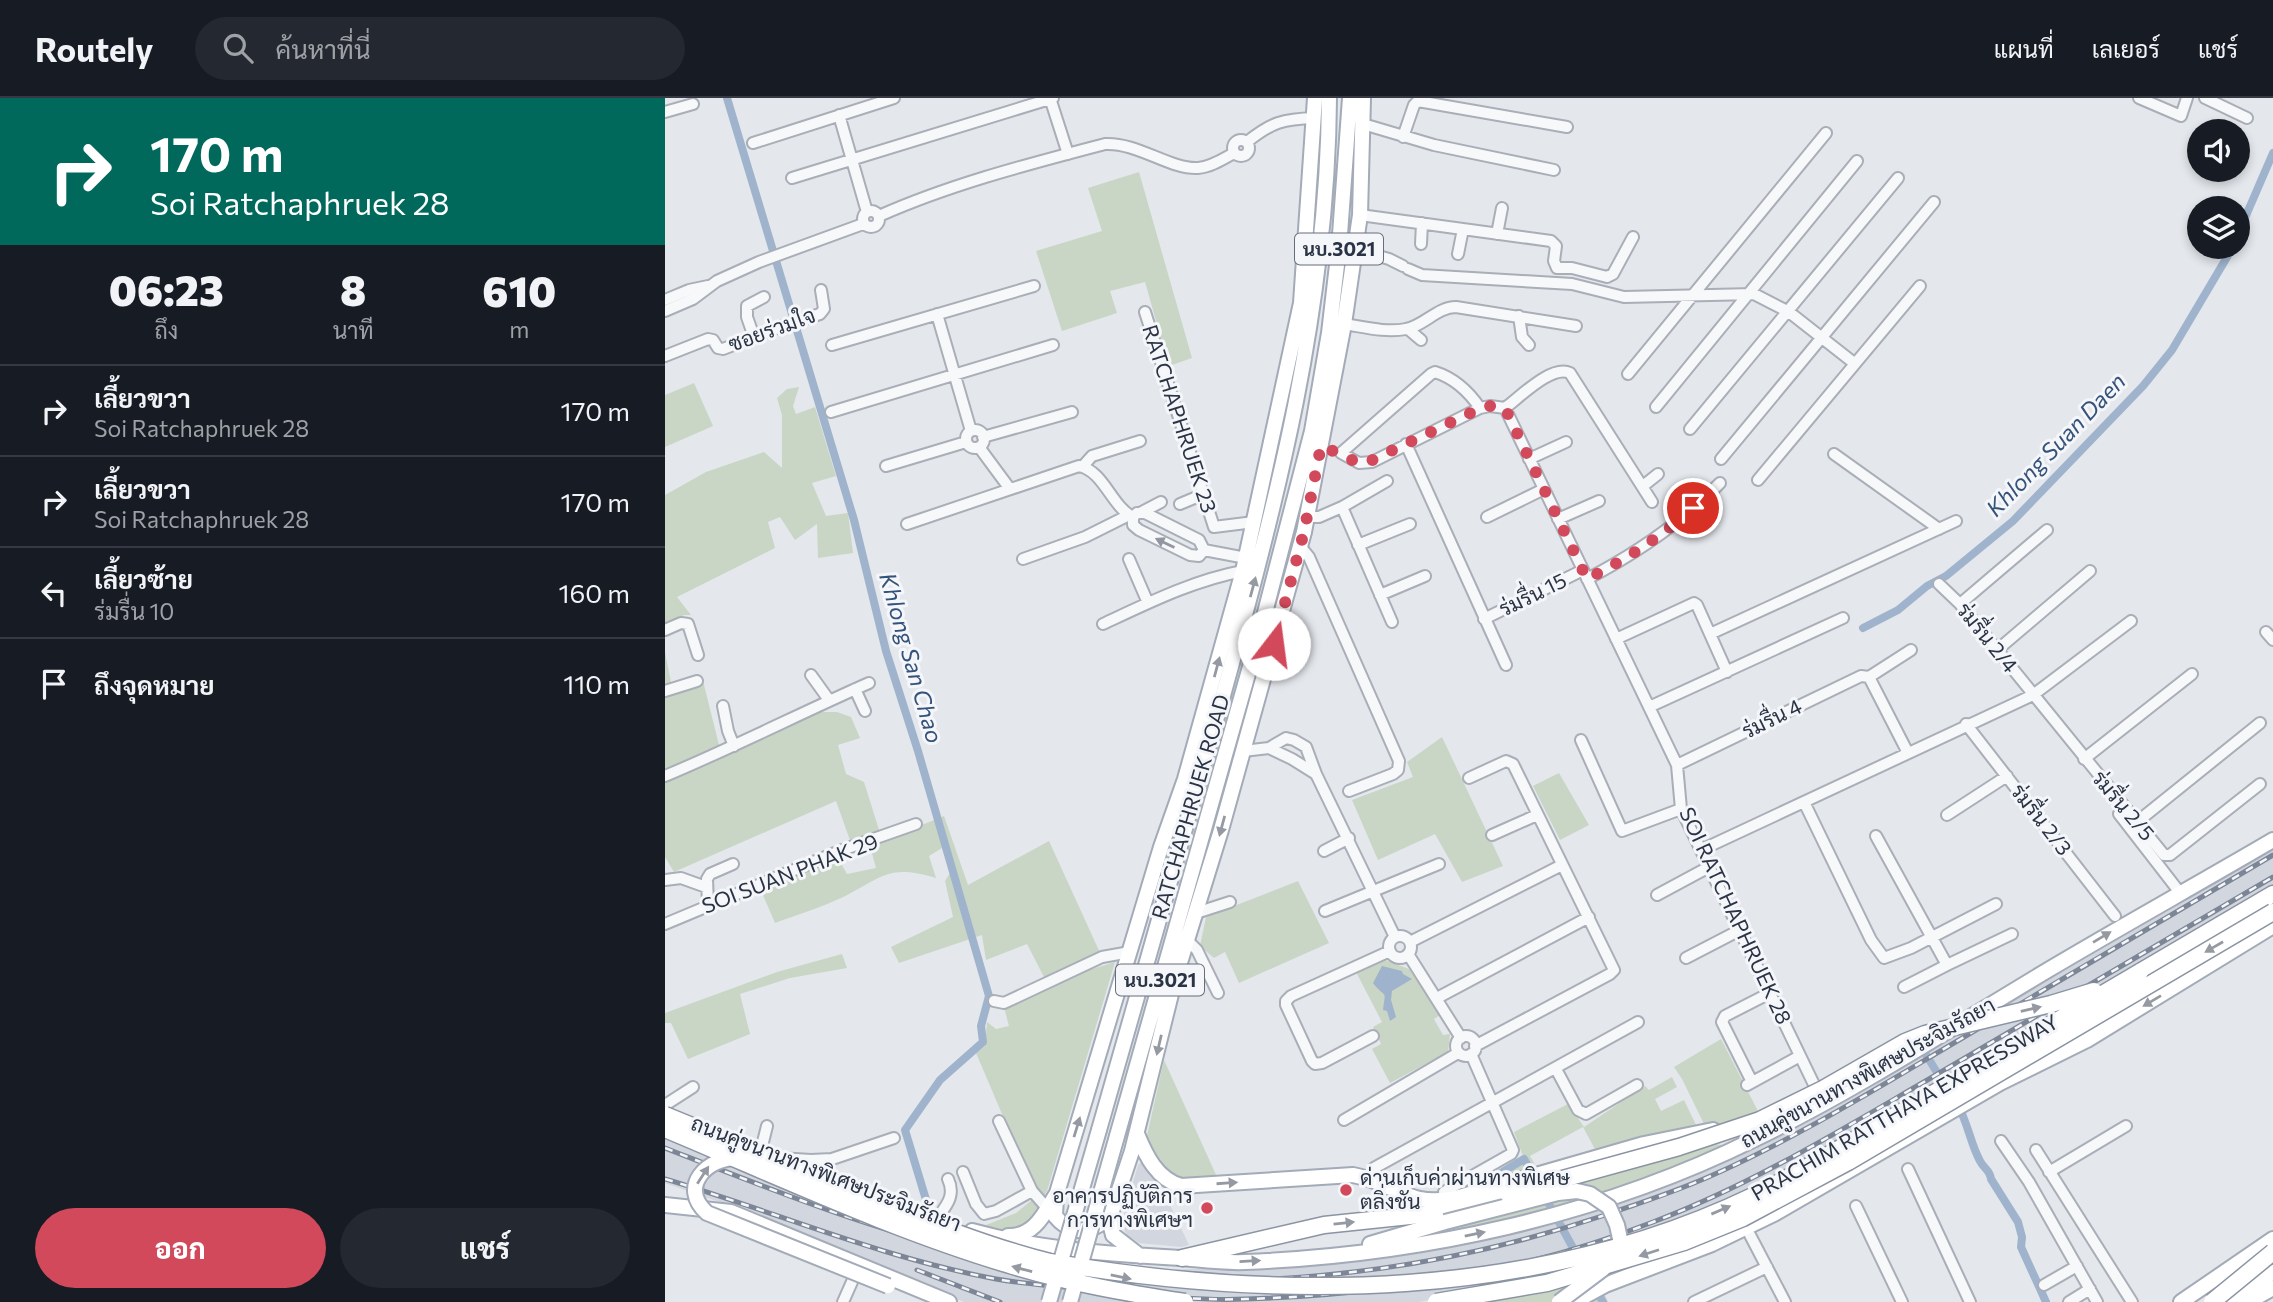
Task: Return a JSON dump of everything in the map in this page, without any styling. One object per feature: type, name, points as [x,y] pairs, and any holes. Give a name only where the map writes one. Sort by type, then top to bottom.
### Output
[{"type":"highway","name":"PRACHIM RATTHAYA EXPRESSWAY","points":[[665,1113],[965,1237],[1050,1262],[1130,1279],[1231,1293],[1334,1295],[1455,1285],[1539,1270],[1642,1241],[1755,1195],[1811,1165],[2273,894]]},
{"type":"highway","name":"PRACHIM RATTHAYA EXPRESSWAY","points":[[1436,1302],[1496,1293],[1571,1276],[1684,1242],[1743,1217],[1848,1162],[2272,924]]},
{"type":"highway","points":[[1182,1258],[1324,1225],[1429,1214],[1512,1188],[1730,1131],[1791,1106],[1883,1053],[1925,1034],[2072,999],[2140,972]]},
{"type":"highway","points":[[665,1129],[972,1254],[1086,1286],[1185,1302]]},
{"type":"highway","points":[[2213,1302],[2269,1251]]},
{"type":"main road","name":"RATCHAPHRUEK ROAD","points":[[1070,1302],[1280,560],[1322,398],[1339,248],[1350,98]]},
{"type":"main road","points":[[1318,445],[1322,398],[1344,271],[1354,160],[1355,98]]},
{"type":"main road","name":"นบ.3021","points":[[1112,1211],[1137,1134],[1167,1009],[1274,644],[1308,512],[1318,445],[1344,324],[1360,215],[1363,98]]},
{"type":"main road","name":"RATCHAPHRUEK ROAD","points":[[1049,1302],[1273,509],[1306,352],[1320,249],[1319,102]]},
{"type":"main road","points":[[1273,509],[1272,490],[1299,351],[1306,295],[1322,123],[1319,102]]},
{"type":"main road","name":"นบ.3021","points":[[1185,779],[1245,565],[1306,295],[1319,102]]},
{"type":"main road","points":[[1205,825],[1241,756]]},
{"type":"main road","points":[[1140,984],[1144,954],[1185,779]]},
{"type":"main road","points":[[1112,1211],[1093,1229],[1074,1230],[1066,1227],[1055,1216],[1057,1193],[1161,847],[1185,779]]},
{"type":"main road","name":"ถนนคู่ขนานทางพิเศษประจิมรัถยา","points":[[665,1113],[936,1220],[990,1236],[1069,1251],[1244,1262],[1346,1254],[1462,1237],[1576,1208],[1671,1176],[1754,1140],[1912,1052],[2141,914],[2181,894],[2273,840]]},
{"type":"main road","points":[[1574,1302],[1625,1277],[1711,1244],[1774,1214],[1947,1113],[2087,1040],[2272,924]]},
{"type":"main road","points":[[1137,1134],[1154,1167],[1168,1181],[1181,1186],[1353,1175],[1378,1182],[1409,1197],[1432,1202],[1512,1188],[1543,1174],[1644,1144],[1769,1121],[1791,1120]]},
{"type":"main road","points":[[934,1302],[716,1219],[700,1206],[696,1186],[700,1174],[711,1164],[736,1158],[772,1168],[935,1230],[962,1228]]},
{"type":"main road","points":[[1346,1254],[1368,1244],[1445,1222],[1567,1191],[1590,1194],[1613,1214],[1622,1248],[1603,1269],[1559,1302]]},
{"type":"main road","points":[[990,1236],[1014,1237],[1022,1234],[1037,1224],[1057,1193]]},
{"type":"main road","points":[[665,1205],[731,1212],[949,1302]]},
{"type":"main road","points":[[1112,1211],[1110,1223],[1113,1234],[1142,1257]]},
{"type":"main road","points":[[2200,1302],[2269,1251],[2273,1240]]},
{"type":"main road","points":[[2181,1302],[2269,1251]]},
{"type":"main road","points":[[1042,1302],[1061,1257]]},
{"type":"main road","points":[[2213,1302],[2273,1262]]},
{"type":"main road","points":[[2229,1302],[2273,1272]]},
{"type":"main road","points":[[2248,1302],[2273,1290]]},
{"type":"main road","points":[[2259,1302],[2273,1290]]},
{"type":"street","points":[[753,143],[894,98]]},
{"type":"street","points":[[792,178],[1051,98],[1068,154]]},
{"type":"street","points":[[2139,98],[2181,116],[2187,98]]},
{"type":"street","points":[[2206,98],[2247,118]]},
{"type":"street","points":[[1403,137],[1414,104],[1418,101],[1567,127]]},
{"type":"street","points":[[879,216],[945,190],[1115,143],[1198,168],[1234,153],[1238,156],[1245,155],[1249,149],[1247,142],[1268,126],[1319,102]]},
{"type":"street","points":[[665,112],[694,104]]},
{"type":"street","points":[[839,115],[867,212]]},
{"type":"street","points":[[1363,124],[1434,145],[1554,170]]},
{"type":"street","points":[[1628,374],[1826,133]]},
{"type":"street","points":[[1656,407],[1857,161]]},
{"type":"street","points":[[1691,429],[1898,178]]},
{"type":"street","points":[[1721,459],[1934,202]]},
{"type":"street","points":[[1497,234],[1502,208]]},
{"type":"street","points":[[867,212],[874,212],[879,216]]},
{"type":"street","points":[[863,224],[863,217],[867,212]]},
{"type":"street","points":[[1360,215],[1551,241],[1556,246],[1554,261],[1557,268],[1572,268],[1607,277],[1613,274],[1633,237]]},
{"type":"street","points":[[665,300],[689,289],[708,286],[759,262],[863,224],[873,228],[879,223],[879,216]]},
{"type":"street","points":[[1421,244],[1422,223]]},
{"type":"street","points":[[1458,254],[1463,229]]},
{"type":"street","points":[[1354,249],[1389,259],[1422,275],[1572,284],[1624,297],[1749,293],[1759,295],[1789,312],[1854,363]]},
{"type":"street","points":[[665,311],[699,295],[708,286]]},
{"type":"street","points":[[832,345],[1034,286]]},
{"type":"street","points":[[1758,480],[1920,286]]},
{"type":"street","name":"ซอยร่วมใจ","points":[[665,356],[708,339],[723,349],[823,312],[821,290]]},
{"type":"street","points":[[754,337],[747,317],[747,306],[764,297]]},
{"type":"street","points":[[1344,324],[1408,329],[1449,307],[1576,326]]},
{"type":"street","name":"RATCHAPHRUEK 23","points":[[1145,312],[1215,527],[1254,522]]},
{"type":"street","points":[[937,314],[971,431]]},
{"type":"street","points":[[1520,316],[1522,337],[1529,345]]},
{"type":"street","points":[[1408,329],[1421,340]]},
{"type":"street","points":[[831,412],[1053,345]]},
{"type":"street","points":[[1318,445],[1341,453],[1355,462],[1366,463],[1481,408],[1505,408],[1554,371],[1564,370],[1570,373],[1652,502]]},
{"type":"street","points":[[1341,453],[1436,372],[1448,376],[1481,408]]},
{"type":"street","name":"SOI RATCHAPHRUEK 28","points":[[1505,408],[1677,765],[1681,809],[1823,1103]]},
{"type":"street","points":[[1010,489],[981,442],[979,431],[971,431],[967,435],[966,442],[970,447],[981,442],[1072,412]]},
{"type":"street","points":[[1083,466],[1092,456],[1140,441]]},
{"type":"street","points":[[885,467],[966,442]]},
{"type":"street","points":[[1529,459],[1566,442]]},
{"type":"street","points":[[1406,444],[1506,665]]},
{"type":"street","points":[[1834,454],[1939,528]]},
{"type":"street","points":[[907,524],[1070,467],[1083,466],[1135,515],[1199,540],[1204,550],[1245,565]]},
{"type":"street","points":[[1643,486],[1658,474]]},
{"type":"street","points":[[1308,512],[1319,517],[1387,481]]},
{"type":"street","name":"ร่มรื่น 15","points":[[1484,619],[1627,558],[1659,537],[1720,483]]},
{"type":"street","points":[[1487,517],[1544,489]]},
{"type":"street","points":[[1179,504],[1204,494]]},
{"type":"street","points":[[1558,519],[1599,501]]},
{"type":"street","points":[[1023,559],[1085,537],[1161,502]]},
{"type":"street","points":[[1342,507],[1392,622]]},
{"type":"street","points":[[1135,515],[1133,525],[1139,530],[1190,555],[1199,556],[1204,550]]},
{"type":"street","points":[[1710,634],[1956,521]]},
{"type":"street","points":[[1358,545],[1410,524]]},
{"type":"street","points":[[1960,604],[2047,530]]},
{"type":"street","points":[[1300,546],[1309,557],[1399,761],[1398,770],[1393,774],[1349,791]]},
{"type":"street","points":[[1129,559],[1148,603]]},
{"type":"street","points":[[1103,624],[1148,603],[1245,565]]},
{"type":"street","points":[[1996,651],[2089,571]]},
{"type":"street","points":[[1380,594],[1425,576]]},
{"type":"street","name":"ร่มรื่น 2/4","points":[[1939,584],[1960,604],[2033,695]]},
{"type":"street","points":[[1616,639],[1694,603],[1727,672]]},
{"type":"street","points":[[1649,707],[1843,618]]},
{"type":"street","points":[[1701,850],[2033,695],[2131,621]]},
{"type":"street","points":[[665,630],[686,622],[692,631],[698,655]]},
{"type":"street","name":"ร่มรื่น 4","points":[[1677,765],[1861,676],[1868,677],[1911,650]]},
{"type":"street","points":[[2084,759],[2192,674]]},
{"type":"street","points":[[811,675],[829,701]]},
{"type":"street","points":[[1868,677],[1908,754]]},
{"type":"street","points":[[665,691],[697,681]]},
{"type":"street","points":[[666,772],[734,746],[869,683]]},
{"type":"street","points":[[855,689],[865,711]]},
{"type":"street","name":"ร่มรื่น 2/5","points":[[2033,695],[2164,855],[2170,855],[2260,784]]},
{"type":"street","points":[[723,706],[734,746]]},
{"type":"street","points":[[2137,822],[2260,723]]},
{"type":"street","name":"ร่มรื่น 2/3","points":[[1966,724],[2115,916]]},
{"type":"street","points":[[1241,756],[1269,748],[1286,738],[1306,747],[1316,774],[1395,937]]},
{"type":"street","points":[[1581,740],[1622,831],[1681,809]]},
{"type":"street","points":[[1269,748],[1316,774]]},
{"type":"street","points":[[1458,1053],[1465,1056],[1615,970],[1510,761],[1469,778]]},
{"type":"street","points":[[1947,815],[2007,776]]},
{"type":"street","points":[[1804,802],[1881,956],[1888,958],[1996,904]]},
{"type":"street","points":[[2119,814],[2181,894]]},
{"type":"street","points":[[1492,835],[1537,815]]},
{"type":"street","name":"SOI SUAN PHAK 29","points":[[665,924],[842,850],[916,824]]},
{"type":"street","points":[[1876,836],[1947,965]]},
{"type":"street","points":[[1324,851],[1349,838]]},
{"type":"street","points":[[708,905],[707,879],[711,874],[733,864]]},
{"type":"street","points":[[1325,911],[1439,864]]},
{"type":"street","points":[[1410,942],[1562,865]]},
{"type":"street","points":[[1657,895],[1709,867]]},
{"type":"street","points":[[665,880],[681,878],[706,887]]},
{"type":"street","points":[[1196,912],[1230,902]]},
{"type":"street","points":[[1437,998],[1588,917]]},
{"type":"street","points":[[1686,957],[1739,930]]},
{"type":"street","points":[[1904,987],[2012,934]]},
{"type":"street","points":[[1402,936],[1410,942],[1408,954],[1396,957],[1390,951],[1389,944],[1395,937],[1402,936]]},
{"type":"street","points":[[1188,941],[1197,950],[1218,993]]},
{"type":"street","points":[[1373,1036],[1322,1063],[1315,1063],[1286,1001],[1291,996],[1390,951]]},
{"type":"street","points":[[994,1001],[1005,1003],[1102,957],[1130,952]]},
{"type":"street","points":[[1408,954],[1461,1038]]},
{"type":"street","points":[[1770,993],[1725,1016],[1722,1022],[1750,1083],[1800,1056]]},
{"type":"street","points":[[1374,1168],[1638,1022]]},
{"type":"street","points":[[1444,1192],[1513,1152],[1468,1037],[1461,1038],[1456,1045],[1458,1053]]},
{"type":"street","points":[[1344,1120],[1458,1053]]},
{"type":"street","points":[[1556,1069],[1578,1110],[1586,1114],[1637,1085]]},
{"type":"street","points":[[665,1105],[693,1087]]},
{"type":"street","points":[[999,1121],[1032,1191],[1047,1208]]},
{"type":"street","points":[[761,1150],[767,1126]]},
{"type":"street","points":[[2049,1172],[2126,1126]]},
{"type":"street","points":[[779,1157],[832,1159],[894,1138]]},
{"type":"street","points":[[2001,1141],[2029,1182],[2097,1302]]},
{"type":"street","points":[[2036,1150],[2132,1302]]},
{"type":"street","points":[[1908,1169],[1970,1302]]},
{"type":"street","points":[[963,1172],[976,1204],[984,1214],[996,1211],[1032,1191]]},
{"type":"street","points":[[936,1220],[952,1196],[948,1179]]},
{"type":"street","points":[[1856,1206],[1902,1302]]},
{"type":"street","points":[[1750,1235],[1785,1302]]},
{"type":"street","points":[[843,1302],[859,1266]]},
{"type":"street","points":[[2044,1285],[2077,1266]]},
{"type":"street","points":[[1694,1302],[1767,1268]]},
{"type":"street","points":[[2069,1302],[2090,1289]]},
{"type":"street","points":[[1464,1302],[1543,1290]]},
{"type":"shaded area","points":[[2273,845],[2273,904],[1873,1140],[1753,1207],[1607,1258],[1523,1281],[1419,1302],[964,1302],[725,1204],[665,1183],[665,1134],[1036,1253],[1161,1270],[1381,1255],[1464,1244],[1568,1217],[1748,1148]]},
{"type":"shaded area","points":[[1145,1159],[1154,1171],[1189,1245],[1181,1247],[1139,1243],[1127,1235],[1121,1224],[1138,1165]]},
{"type":"green space","points":[[1139,172],[1192,358],[1169,366],[1145,282],[1110,291],[1117,313],[1062,331],[1036,251],[1102,231],[1088,188]]},
{"type":"green space","points":[[694,383],[713,426],[665,447],[665,395]]},
{"type":"green space","points":[[799,387],[793,406],[796,414],[815,407],[836,476],[812,483],[826,516],[848,513],[853,553],[818,558],[817,524],[795,540],[780,517],[768,522],[775,548],[677,597],[691,615],[684,615],[665,624],[665,495],[706,472],[764,452],[782,468],[782,415],[777,398],[787,389]]},
{"type":"green space","points":[[665,652],[673,692],[703,681],[720,749],[665,773]]},
{"type":"green space","points":[[814,712],[837,712],[851,717],[860,738],[838,745],[846,774],[864,782],[880,833],[851,843],[836,801],[674,872],[665,857],[665,779]]},
{"type":"green space","points":[[1442,737],[1503,866],[1462,882],[1435,834],[1378,860],[1352,800],[1413,777],[1407,762]]},
{"type":"green space","points":[[1559,773],[1589,825],[1560,840],[1533,786]]},
{"type":"green space","points":[[944,816],[968,885],[1049,841],[1101,955],[1045,979],[1027,944],[986,960],[982,935],[899,963],[891,947],[953,917],[945,881],[950,873],[942,848],[929,856],[936,878],[895,872],[833,902],[775,923],[760,888],[837,856],[847,874],[876,868],[870,846]]},
{"type":"green space","points":[[1298,881],[1329,943],[1239,983],[1225,952],[1214,958],[1200,946],[1206,917]]},
{"type":"green space","points":[[842,954],[847,968],[790,978],[740,994],[750,1034],[688,1059],[671,1023],[665,1023],[665,1013],[777,972]]},
{"type":"green space","points":[[1385,960],[1409,969],[1440,1015],[1434,1019],[1443,1035],[1450,1034],[1448,1052],[1390,1083],[1372,1049],[1381,1044],[1373,1027],[1382,1022],[1356,972]]},
{"type":"green space","points":[[1115,962],[1047,1191],[1033,1217],[1024,1225],[1006,1229],[986,1225],[1016,1213],[1037,1196],[976,1053],[985,1046],[987,1022],[996,1029],[1009,1026],[1004,1007],[1063,978]]},
{"type":"green space","points":[[1721,1039],[1759,1113],[1755,1117],[1706,1128],[1674,1067]]},
{"type":"green space","points":[[1164,1060],[1217,1177],[1183,1180],[1165,1168],[1146,1140]]},
{"type":"green space","points":[[1672,1077],[1677,1087],[1655,1099],[1661,1111],[1684,1100],[1697,1127],[1597,1153],[1583,1127],[1530,1156],[1542,1177],[1706,1143],[1722,1145],[1723,1150],[1617,1191],[1478,1230],[1400,1243],[1514,1175],[1458,1192],[1524,1159],[1514,1132],[1568,1104],[1584,1127],[1645,1086],[1649,1090]]},
{"type":"green space","points":[[1598,1280],[1608,1302],[1482,1302]]},
{"type":"water","points":[[1382,966],[1402,971],[1412,979],[1392,991],[1391,1000],[1396,1017],[1390,1021],[1387,1011],[1383,1010],[1384,994],[1373,983]]},
{"type":"waterway","name":"Khlong San Chao","points":[[727,98],[854,520],[886,651],[989,996],[981,1026],[983,1042],[940,1080],[905,1130],[927,1203]]},
{"type":"waterway","name":"Khlong Suan Daen","points":[[2250,206],[2273,153]]},
{"type":"waterway","name":"Khlong Suan Daen","points":[[1863,628],[1898,610],[1927,586],[1946,576],[2013,521],[2143,386],[2172,350],[2226,259]]},
{"type":"waterway","points":[[1920,1045],[1946,1087]]},
{"type":"waterway","points":[[1957,1104],[1980,1161],[2018,1222],[2022,1237],[2021,1247],[2046,1302]]},
{"type":"waterway","points":[[1496,1176],[1524,1159],[1534,1177]]},
{"type":"waterway","points":[[1544,1195],[1578,1257]]},
{"type":"waterway","points":[[1594,1287],[1603,1302]]},
{"type":"railway","points":[[665,1148],[868,1224],[951,1248],[1070,1271],[1146,1278],[1223,1280],[1300,1277],[1377,1269],[1453,1256],[1602,1216],[1687,1186],[1747,1159],[1869,1093],[2273,855]]},
{"type":"railway","points":[[665,1179],[912,1259],[1022,1283],[1173,1297],[1228,1299],[1298,1297],[1453,1278],[1554,1255],[1604,1240],[1689,1207],[1760,1174],[1862,1118],[2273,877]]},
{"type":"railway","points":[[917,1270],[1000,1302]]},
{"type":"place","name":"ด่านเก็บค่าผ่านทางพิเศษ ตลิ่งชัน","points":[[1346,1190]]},
{"type":"place","name":"อาคารปฏิบัติการ การทางพิเศษฯ","points":[[1207,1208]]},
{"type":"route","points":[[1274,644],[1304,532],[1321,446],[1341,453],[1355,462],[1371,462],[1481,408],[1505,408],[1587,579],[1659,537],[1693,508]]}]
